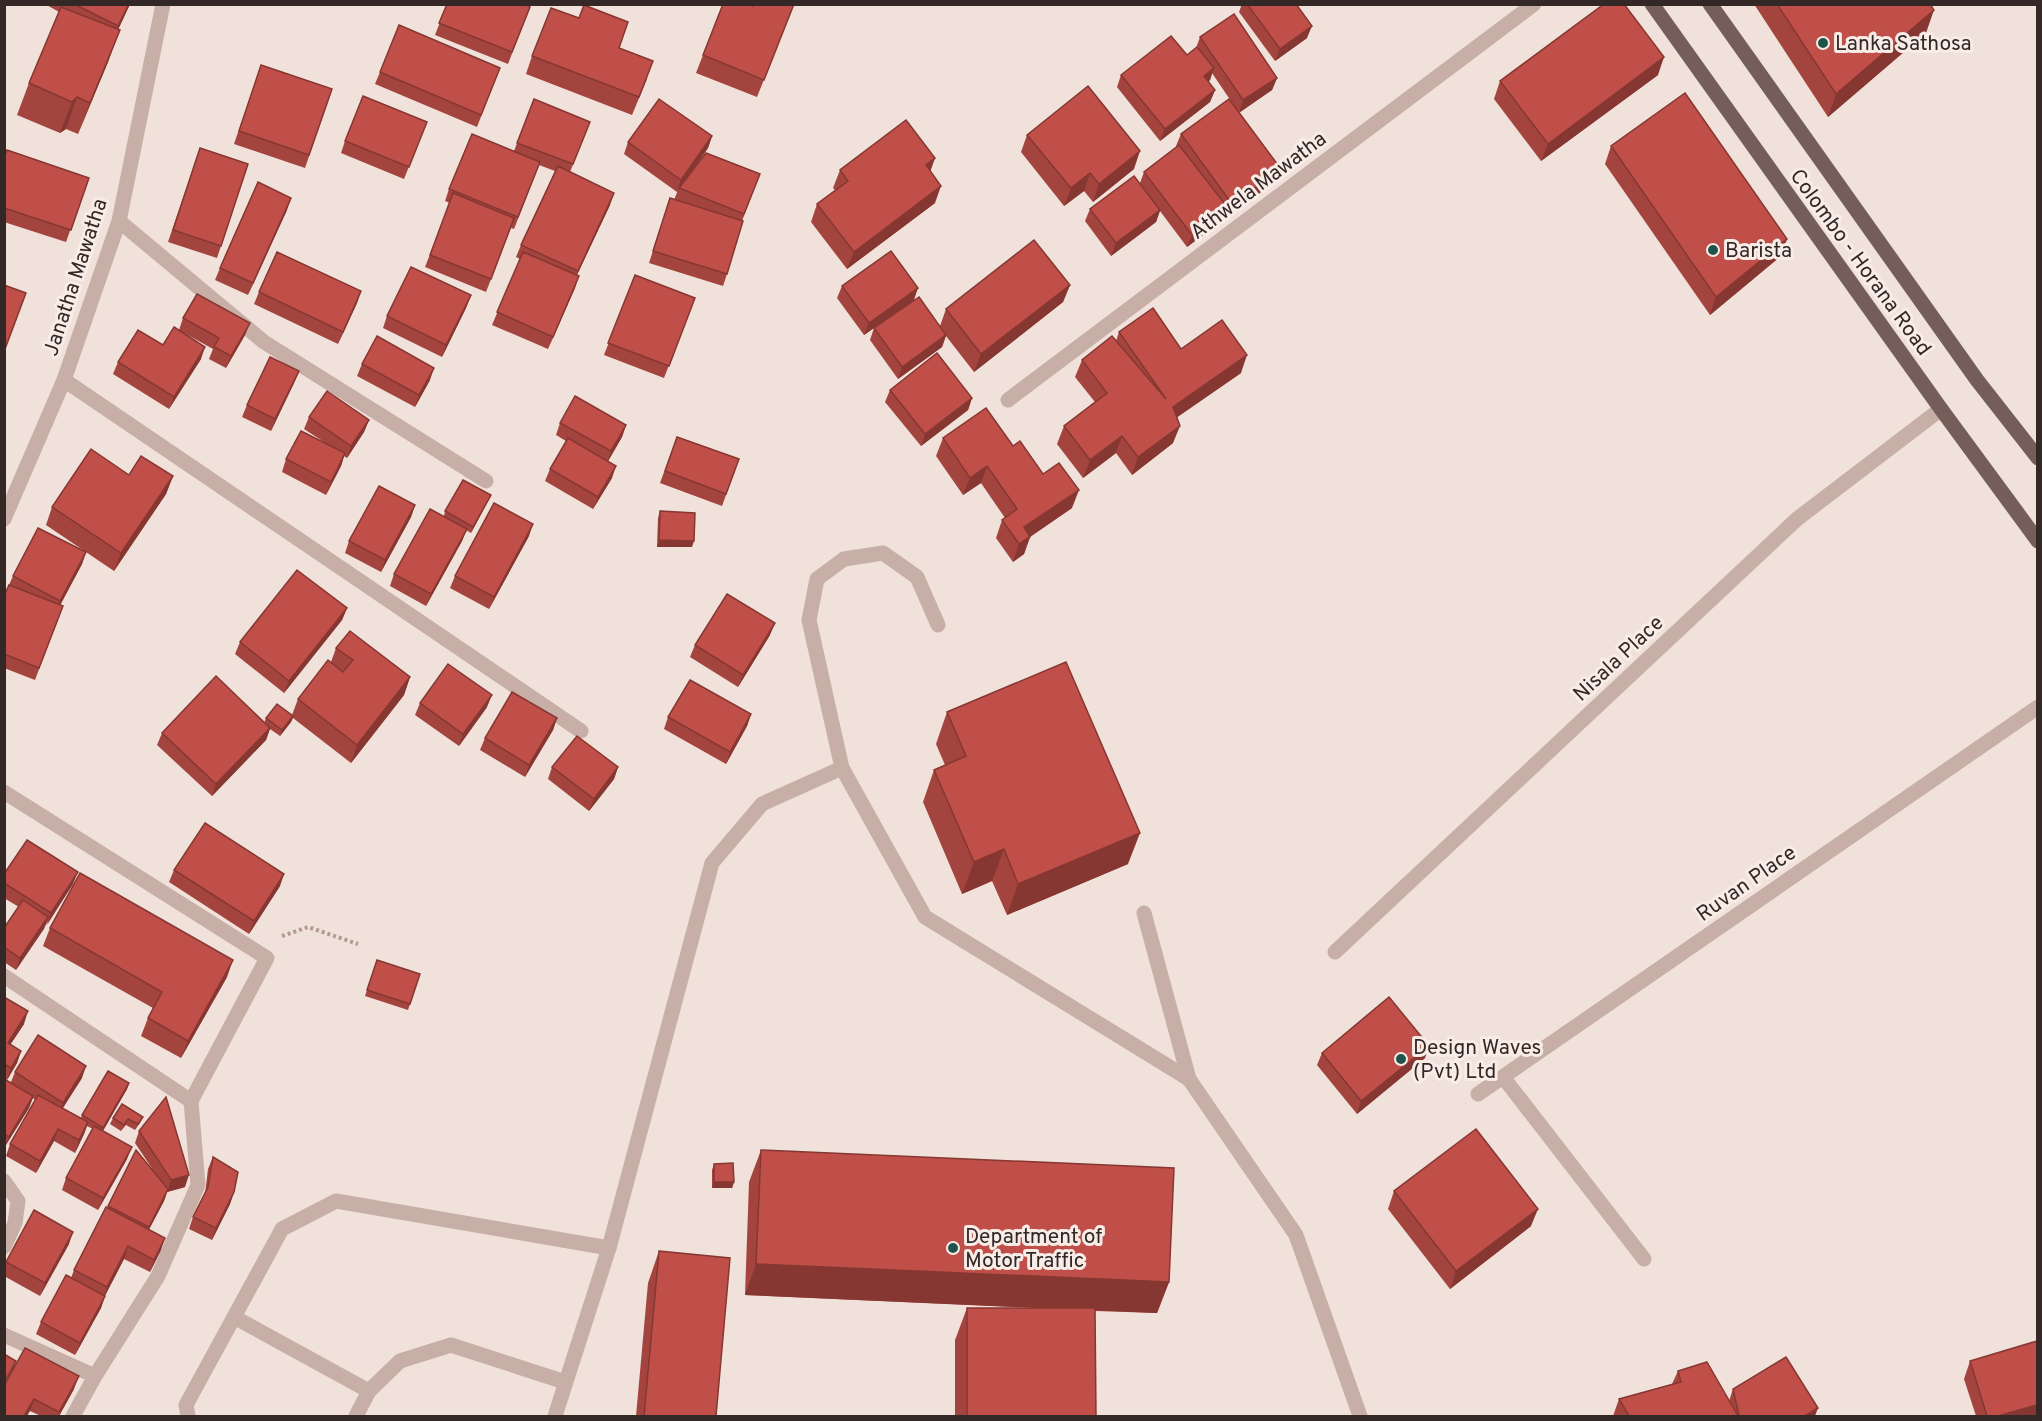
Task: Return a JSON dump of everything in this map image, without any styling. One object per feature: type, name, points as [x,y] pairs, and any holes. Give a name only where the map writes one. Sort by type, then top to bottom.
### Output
[{"type":"main road","name":"Colombo - Horana Road","points":[[1652,4],[2037,541]]},
{"type":"main road","name":"Colombo - Horana Road","points":[[1710,4],[1977,380],[2037,458]]},
{"type":"street","name":"Janatha Mawatha","points":[[4,519],[64,380],[119,221],[163,4]]},
{"type":"street","name":"Athwela Mawatha","points":[[1008,400],[1534,4]]},
{"type":"street","points":[[119,221],[264,342],[486,482]]},
{"type":"street","points":[[64,380],[580,731]]},
{"type":"street","name":"Nisala Place","points":[[1335,952],[1797,519],[1941,410]]},
{"type":"street","points":[[938,625],[917,577],[883,553],[844,559],[817,579],[809,620],[842,768],[925,917],[1189,1079]]},
{"type":"street","name":"Ruvan Place","points":[[1478,1094],[2037,707]]},
{"type":"street","points":[[555,1416],[609,1248],[712,863],[762,804],[842,768]]},
{"type":"street","points":[[4,792],[267,958],[191,1101],[198,1185],[158,1276],[95,1376],[73,1416]]},
{"type":"street","points":[[1144,913],[1189,1079],[1296,1235],[1360,1416]]},
{"type":"street","points":[[4,976],[191,1101]]},
{"type":"street","points":[[1503,1077],[1644,1259]]},
{"type":"street","points":[[4,1181],[18,1201],[15,1223],[4,1247]]},
{"type":"street","points":[[188,1416],[186,1405],[282,1229],[336,1201],[609,1248]]},
{"type":"street","points":[[234,1317],[369,1391]]},
{"type":"street","points":[[4,1335],[95,1376]]},
{"type":"street","points":[[356,1416],[369,1391],[400,1360],[451,1344],[566,1382]]},
{"type":"path","points":[[278,937],[308,927],[358,944]]},
{"type":"building","points":[[74,4],[129,4],[118,26]]},
{"type":"building","points":[[447,4],[525,4],[530,7],[512,52],[439,23]]},
{"type":"building","points":[[723,4],[753,6],[754,4],[794,4],[764,80],[703,55]]},
{"type":"building","points":[[1247,4],[1296,4],[1312,26],[1280,49]]},
{"type":"building","points":[[1604,4],[1624,4],[1664,57],[1548,144],[1500,81]]},
{"type":"building","points":[[1777,4],[1930,4],[1934,10],[1836,94]]},
{"type":"building","points":[[584,5],[628,22],[619,48],[653,61],[639,97],[532,56],[551,8],[579,18]]},
{"type":"building","points":[[61,7],[120,30],[90,103],[77,97],[72,102],[29,83]]},
{"type":"building","points":[[1234,14],[1277,78],[1243,100],[1200,37]]},
{"type":"building","points":[[399,25],[500,68],[481,115],[380,72]]},
{"type":"building","points":[[1171,36],[1187,55],[1197,47],[1214,68],[1204,76],[1215,90],[1165,129],[1121,75]]},
{"type":"building","points":[[261,65],[332,89],[309,155],[239,131]]},
{"type":"building","points":[[1088,86],[1140,151],[1099,184],[1090,173],[1071,188],[1027,135]]},
{"type":"building","points":[[1685,93],[1787,239],[1716,297],[1611,146]]},
{"type":"building","points":[[363,96],[427,122],[409,167],[345,141]]},
{"type":"building","points":[[534,99],[590,122],[573,164],[517,143]]},
{"type":"building","points":[[659,99],[712,136],[681,180],[628,142]]},
{"type":"building","points":[[1229,99],[1281,169],[1232,204],[1181,134]]},
{"type":"building","points":[[906,120],[935,158],[926,165],[941,186],[854,252],[817,204],[848,181],[840,170]]},
{"type":"building","points":[[472,134],[540,162],[518,217],[449,189]]},
{"type":"building","points":[[1179,145],[1228,208],[1192,235],[1144,172]]},
{"type":"building","points":[[200,148],[248,164],[221,246],[173,230]]},
{"type":"building","points":[[7,150],[89,178],[71,230],[4,208],[4,159]]},
{"type":"building","points":[[706,153],[760,174],[744,214],[679,188]]},
{"type":"building","points":[[558,166],[614,193],[578,271],[521,245]]},
{"type":"building","points":[[1134,176],[1160,210],[1116,243],[1090,209]]},
{"type":"building","points":[[258,182],[291,198],[253,283],[220,268]]},
{"type":"building","points":[[453,193],[514,218],[491,279],[430,255]]},
{"type":"building","points":[[670,198],[743,221],[727,274],[653,251]]},
{"type":"building","points":[[1034,240],[1070,285],[981,354],[946,309]]},
{"type":"building","points":[[891,251],[918,288],[869,323],[842,286]]},
{"type":"building","points":[[277,252],[361,291],[343,332],[259,292]]},
{"type":"building","points":[[523,252],[579,276],[553,337],[497,312]]},
{"type":"building","points":[[411,267],[471,295],[446,345],[387,316]]},
{"type":"building","points":[[635,275],[695,298],[669,366],[608,343]]},
{"type":"building","points":[[4,285],[26,293],[5,349],[4,349]]},
{"type":"building","points":[[197,294],[250,323],[231,356],[214,347],[219,338],[183,318]]},
{"type":"building","points":[[919,297],[946,335],[902,367],[874,328]]},
{"type":"building","points":[[1153,308],[1181,349],[1222,320],[1247,355],[1173,407],[1180,426],[1138,457],[1122,436],[1090,460],[1064,426],[1107,393],[1082,360],[1112,336],[1166,399],[1119,332]]},
{"type":"building","points":[[174,327],[205,347],[174,397],[118,362],[138,330],[163,345]]},
{"type":"building","points":[[377,336],[434,368],[419,395],[362,364]]},
{"type":"building","points":[[937,353],[972,398],[925,434],[890,390]]},
{"type":"building","points":[[270,357],[299,371],[275,419],[247,405]]},
{"type":"building","points":[[327,391],[369,420],[351,446],[309,417]]},
{"type":"building","points":[[575,396],[626,425],[611,451],[560,423]]},
{"type":"building","points":[[986,408],[1013,446],[1020,441],[1043,474],[1059,463],[1079,490],[1024,527],[1030,537],[1019,544],[1002,520],[1017,509],[987,466],[970,478],[943,438]]},
{"type":"building","points":[[301,431],[345,453],[331,482],[286,459]]},
{"type":"building","points":[[677,437],[739,459],[726,494],[665,471]]},
{"type":"building","points":[[568,438],[616,466],[598,497],[550,469]]},
{"type":"building","points":[[91,449],[129,475],[141,456],[173,476],[121,553],[52,507]]},
{"type":"building","points":[[463,480],[491,495],[473,527],[445,511]]},
{"type":"building","points":[[379,486],[415,505],[385,560],[349,541]]},
{"type":"building","points":[[494,503],[533,524],[494,597],[455,576]]},
{"type":"building","points":[[430,509],[467,529],[431,594],[394,574]]},
{"type":"building","points":[[660,511],[695,513],[694,541],[659,540]]},
{"type":"building","points":[[38,528],[86,552],[60,601],[13,576]]},
{"type":"building","points":[[297,570],[347,608],[289,681],[240,642]]},
{"type":"building","points":[[9,585],[63,606],[39,668],[4,654],[4,596]]},
{"type":"building","points":[[727,594],[775,623],[743,675],[695,645]]},
{"type":"building","points":[[350,631],[410,677],[357,745],[298,699],[328,660],[343,672],[353,660],[336,648]]},
{"type":"building","points":[[1066,662],[1140,833],[1018,884],[1004,849],[974,862],[934,770],[966,756],[947,712]]},
{"type":"building","points":[[448,664],[492,695],[463,734],[420,703]]},
{"type":"building","points":[[216,676],[270,728],[216,784],[162,733]]},
{"type":"building","points":[[690,680],[751,714],[730,752],[668,717]]},
{"type":"building","points":[[512,692],[557,718],[529,765],[485,738]]},
{"type":"building","points":[[277,704],[293,716],[282,730],[266,718]]},
{"type":"building","points":[[577,736],[618,767],[594,799],[552,767]]},
{"type":"building","points":[[205,823],[284,874],[254,921],[174,870]]},
{"type":"building","points":[[27,840],[78,872],[51,913],[4,883],[4,874]]},
{"type":"building","points":[[80,873],[233,960],[188,1041],[148,1018],[162,992],[50,928]]},
{"type":"building","points":[[23,900],[48,917],[20,958],[4,947],[4,928]]},
{"type":"building","points":[[377,960],[420,974],[410,1004],[367,990]]},
{"type":"building","points":[[4,997],[28,1011],[8,1043],[21,1051],[11,1068],[4,1064]]},
{"type":"building","points":[[1389,997],[1429,1046],[1361,1101],[1322,1053]]},
{"type":"building","points":[[38,1035],[86,1066],[63,1103],[15,1072]]},
{"type":"building","points":[[108,1071],[129,1083],[103,1128],[82,1115]]},
{"type":"building","points":[[4,1079],[33,1096],[9,1137],[4,1134]]},
{"type":"building","points":[[38,1095],[88,1122],[79,1140],[58,1129],[40,1161],[10,1144]]},
{"type":"building","points":[[166,1097],[189,1175],[171,1180],[139,1131]]},
{"type":"building","points":[[122,1104],[143,1117],[138,1124],[128,1119],[124,1125],[113,1118]]},
{"type":"building","points":[[94,1126],[132,1147],[103,1198],[66,1178]]},
{"type":"building","points":[[1476,1129],[1538,1209],[1456,1271],[1394,1191]]},
{"type":"building","points":[[136,1150],[168,1189],[149,1227],[108,1206]]},
{"type":"building","points":[[761,1150],[1174,1168],[1169,1282],[756,1264]]},
{"type":"building","points":[[213,1157],[238,1172],[234,1192],[216,1228],[193,1217],[208,1187]]},
{"type":"building","points":[[733,1163],[734,1182],[714,1182],[714,1164]]},
{"type":"building","points":[[106,1207],[165,1238],[154,1260],[128,1246],[107,1287],[74,1270]]},
{"type":"building","points":[[34,1210],[73,1232],[45,1283],[6,1262]]},
{"type":"building","points":[[659,1251],[730,1258],[716,1416],[644,1416]]},
{"type":"building","points":[[66,1275],[105,1296],[80,1343],[41,1322]]},
{"type":"building","points":[[967,1308],[1095,1308],[1096,1416],[967,1416]]},
{"type":"building","points":[[2037,1341],[2037,1405],[1998,1416],[1987,1416],[1970,1361]]},
{"type":"building","points":[[25,1348],[79,1376],[59,1412],[34,1399],[24,1416],[4,1416],[4,1386]]},
{"type":"building","points":[[4,1354],[16,1361],[5,1381],[4,1381]]},
{"type":"building","points":[[1786,1357],[1818,1408],[1805,1416],[1739,1416],[1733,1389]]},
{"type":"building","points":[[1707,1362],[1738,1416],[1629,1416],[1619,1399],[1681,1382],[1678,1371]]},
{"type":"place","name":"Lanka Sathosa","points":[[1823,43]]},
{"type":"place","name":"Barista","points":[[1713,250]]},
{"type":"place","name":"Design Waves (Pvt) Ltd","points":[[1401,1059]]},
{"type":"place","name":"Department of Motor Traffic","points":[[953,1248]]}]
